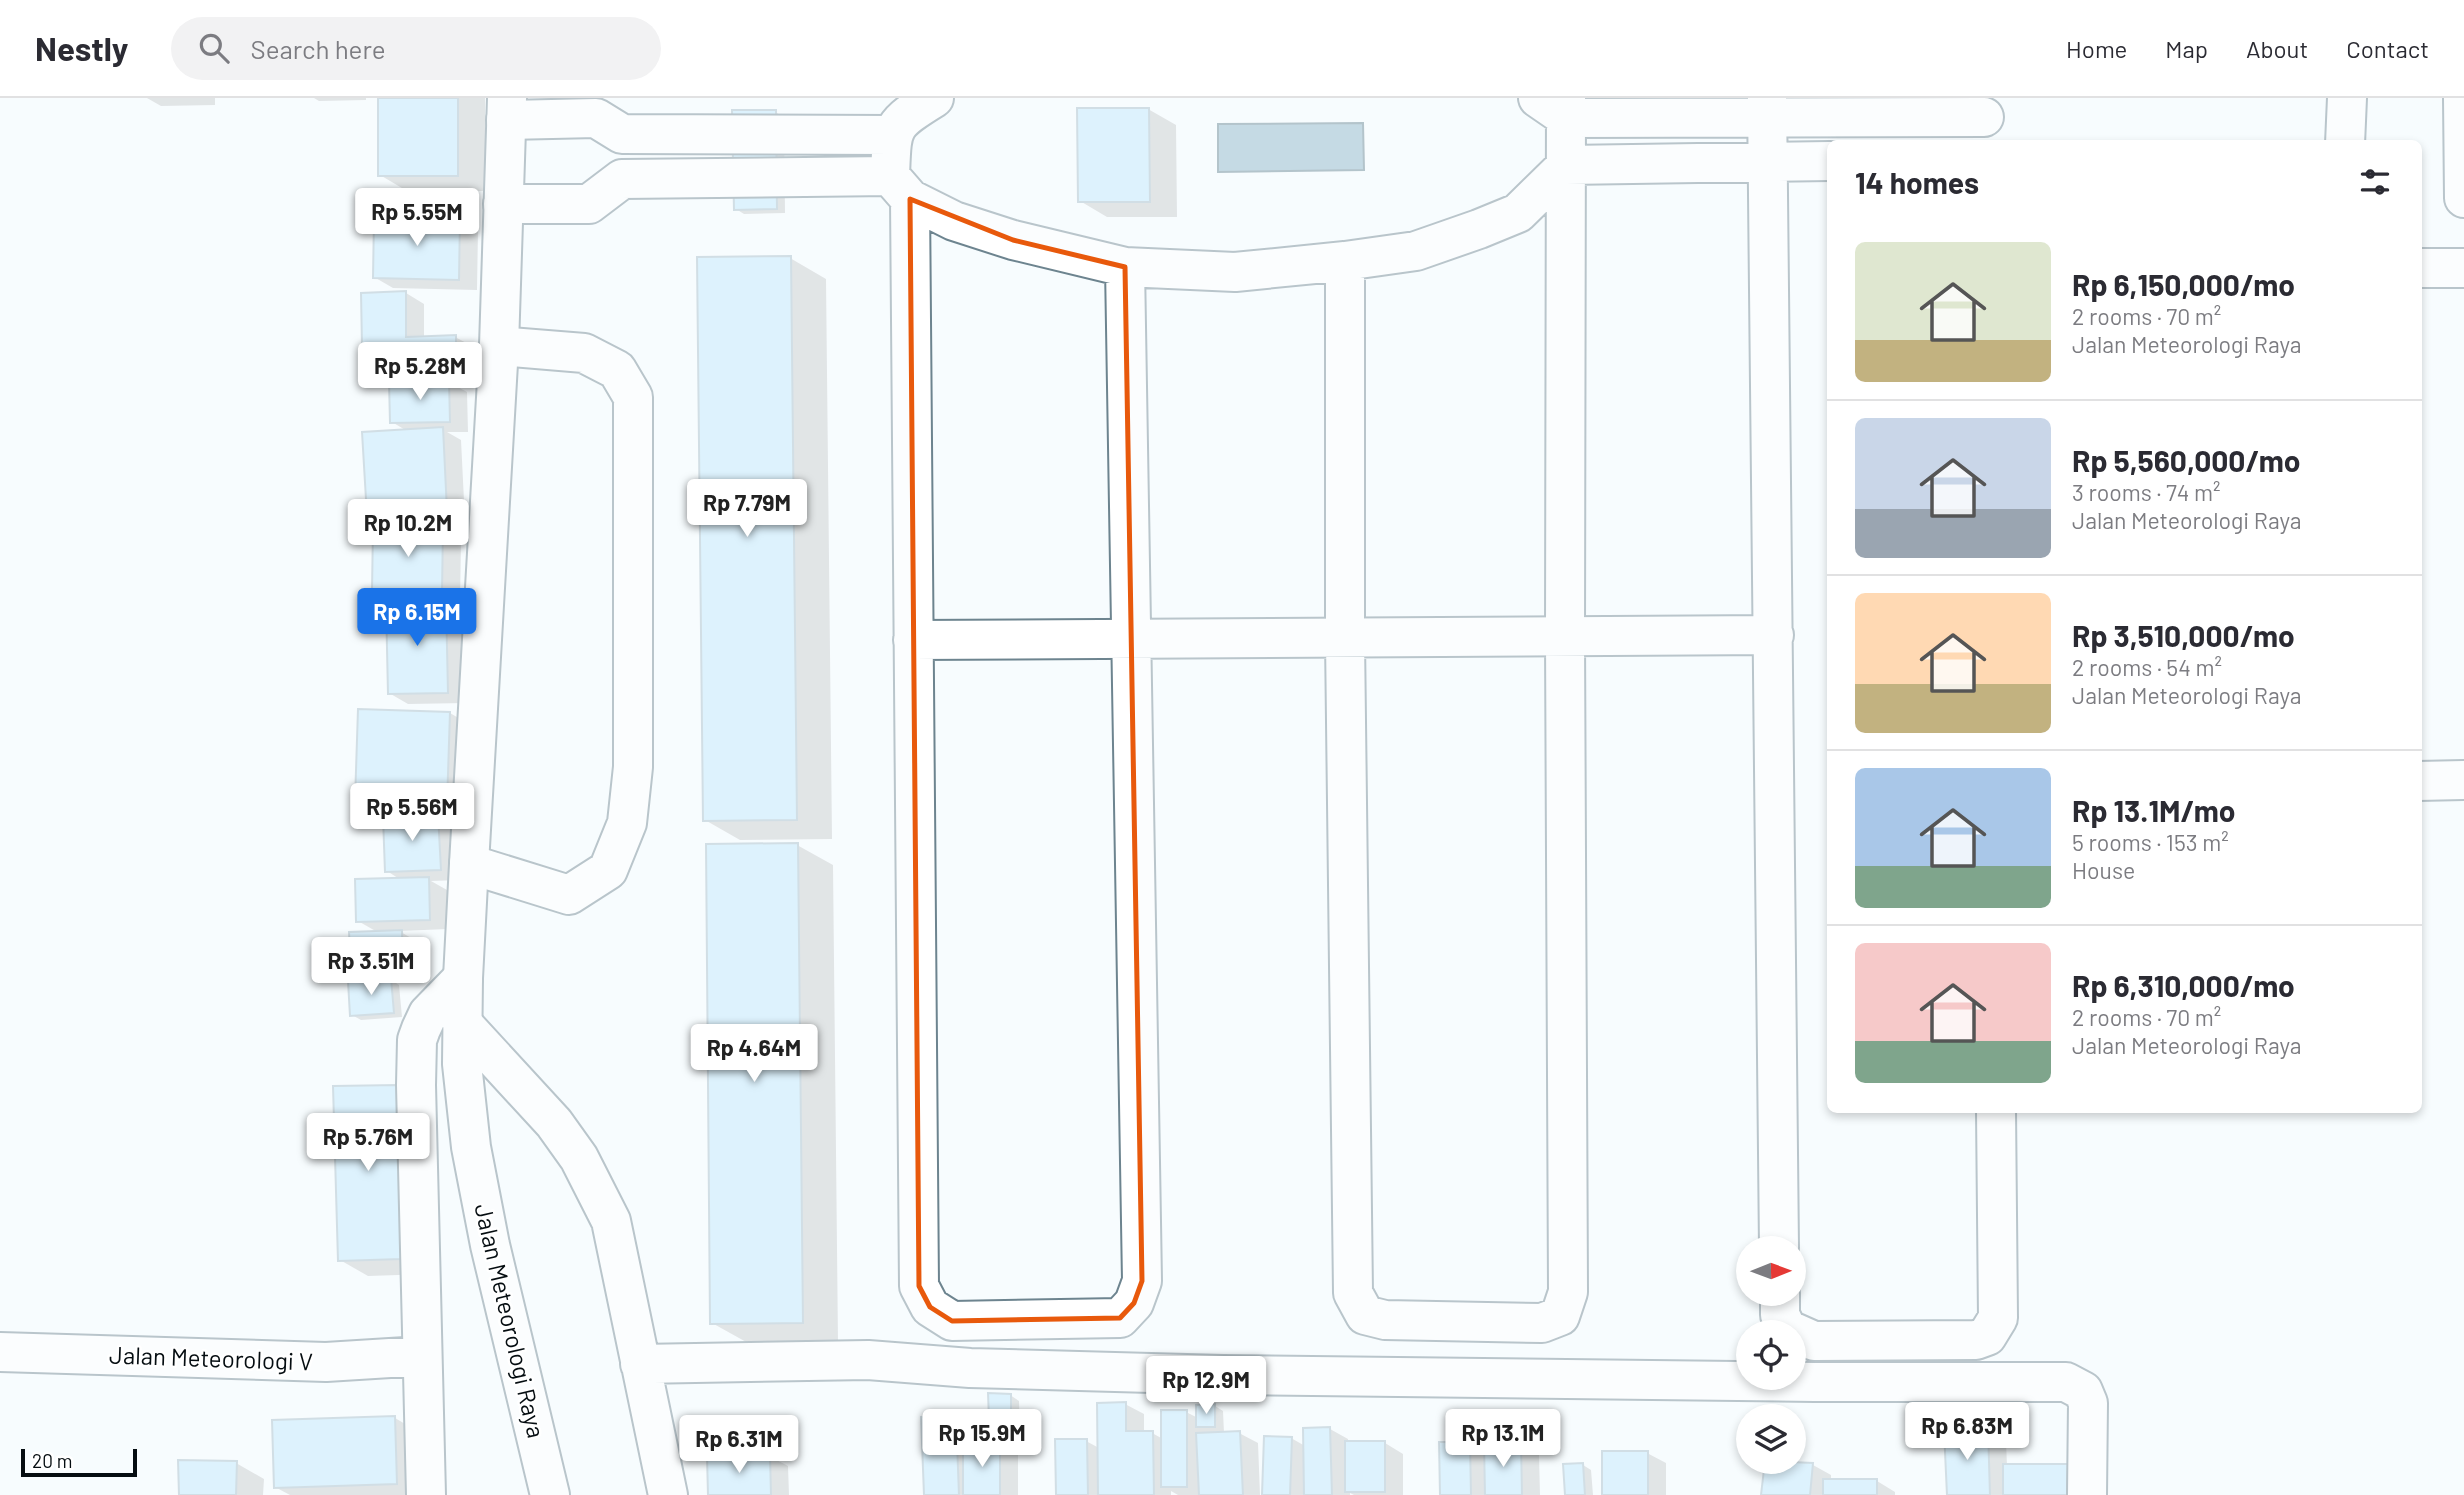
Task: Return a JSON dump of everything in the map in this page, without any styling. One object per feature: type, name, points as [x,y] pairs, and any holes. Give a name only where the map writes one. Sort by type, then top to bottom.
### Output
[{"type":"street","points":[[2345,140],[2347,98]]},
{"type":"street","points":[[2463,98],[2464,198]]},
{"type":"street","points":[[1345,261],[1345,639],[1353,1293],[1365,1315],[1385,1320],[1542,1322],[1560,1316],[1568,1292],[1565,637],[1567,165],[1557,105],[1767,108],[1984,120]]},
{"type":"street","points":[[1767,108],[1779,1236]]},
{"type":"street","points":[[506,109],[596,118],[622,134],[909,112],[900,188],[913,640],[919,1286],[930,1307],[952,1321],[1120,1318],[1134,1303],[1142,1281],[1125,267]]},
{"type":"street","name":"Jalan Meteorologi Raya","points":[[506,109],[499,346],[462,1023],[465,1106],[471,1147],[490,1245],[550,1495]]},
{"type":"street","points":[[622,134],[622,179]]},
{"type":"street","points":[[503,204],[589,204],[622,179],[900,188],[954,221],[1013,240],[1125,267],[1235,272],[1416,251],[1518,213],[1567,165],[1827,161]]},
{"type":"street","points":[[2422,268],[2464,268]]},
{"type":"street","points":[[469,863],[569,895],[608,870],[627,823],[633,767],[633,397],[617,370],[584,353],[499,346]]},
{"type":"street","points":[[913,640],[1774,635]]},
{"type":"street","points":[[2422,781],[2464,780]]},
{"type":"street","points":[[426,1495],[417,1040],[428,1014],[463,978]]},
{"type":"street","points":[[462,1023],[554,1123],[579,1158],[611,1221],[668,1495]]},
{"type":"street","points":[[1780,1306],[1780,1315],[1787,1329],[1814,1341],[1976,1340],[1987,1336],[1998,1318],[1996,1113]]},
{"type":"street","name":"Jalan Meteorologi V","points":[[0,1352],[326,1362],[422,1356]]},
{"type":"street","points":[[640,1364],[868,1360],[970,1368],[1237,1375],[1815,1382],[2066,1382],[2083,1391],[2088,1403],[2087,1495]]},
{"type":"highlighted area","points":[[910,199],[1013,240],[1125,267],[1142,1281],[1134,1303],[1120,1318],[952,1321],[930,1307],[919,1286]]},
{"type":"water","points":[[1363,123],[1364,170],[1218,172],[1218,124]]},
{"type":"building","points":[[378,98],[458,98],[458,176],[378,176]]},
{"type":"building","points":[[1077,108],[1149,108],[1150,202],[1078,202]]},
{"type":"building","points":[[732,110],[776,110],[777,209],[734,210]]},
{"type":"building","points":[[374,217],[460,218],[459,280],[373,278]]},
{"type":"building","points":[[791,256],[797,820],[703,821],[697,257]]},
{"type":"building","points":[[406,291],[406,337],[456,335],[456,376],[377,374],[380,347],[362,346],[361,293]]},
{"type":"building","points":[[449,380],[450,422],[390,423],[389,381]]},
{"type":"building","points":[[443,427],[447,511],[367,516],[362,432]]},
{"type":"building","points":[[373,527],[443,527],[442,592],[372,591]]},
{"type":"building","points":[[446,601],[448,693],[388,694],[386,602]]},
{"type":"building","points":[[358,709],[450,712],[447,805],[355,801]]},
{"type":"building","points":[[438,814],[441,870],[385,872],[383,817]]},
{"type":"building","points":[[798,843],[803,1323],[710,1324],[706,844]]},
{"type":"building","points":[[429,877],[430,920],[356,922],[355,879]]},
{"type":"building","points":[[402,930],[403,970],[351,972],[349,932]]},
{"type":"building","points":[[391,978],[394,1013],[350,1016],[348,981]]},
{"type":"building","points":[[398,1085],[402,1259],[338,1261],[333,1086]]},
{"type":"building","points":[[988,1393],[1011,1394],[1011,1430],[1002,1431],[1003,1441],[965,1440],[964,1418],[989,1419]]},
{"type":"building","points":[[1126,1402],[1126,1431],[1153,1431],[1154,1495],[1098,1495],[1097,1403]]},
{"type":"building","points":[[1215,1404],[1215,1427],[1196,1427],[1196,1405]]},
{"type":"building","points":[[1161,1410],[1187,1410],[1187,1487],[1161,1487]]},
{"type":"building","points":[[956,1415],[959,1495],[924,1495],[921,1417]]},
{"type":"building","points":[[395,1416],[397,1484],[274,1488],[272,1420]]},
{"type":"building","points":[[1330,1427],[1332,1495],[1304,1495],[1303,1428]]},
{"type":"building","points":[[1988,1428],[1990,1495],[1947,1495],[1944,1430]]},
{"type":"building","points":[[1240,1431],[1243,1495],[1199,1495],[1196,1433]]},
{"type":"building","points":[[1264,1436],[1292,1437],[1290,1495],[1262,1495]]},
{"type":"building","points":[[1055,1439],[1087,1439],[1088,1495],[1056,1495]]},
{"type":"building","points":[[1345,1441],[1385,1441],[1385,1492],[1345,1492]]},
{"type":"building","points":[[1439,1442],[1470,1442],[1471,1495],[1440,1495]]},
{"type":"building","points":[[963,1443],[1000,1443],[1000,1495],[963,1495]]},
{"type":"building","points":[[1484,1443],[1521,1443],[1522,1495],[1485,1495]]},
{"type":"building","points":[[1602,1451],[1648,1451],[1648,1495],[1602,1495]]},
{"type":"building","points":[[770,1454],[771,1495],[708,1495],[707,1456]]},
{"type":"building","points":[[178,1460],[237,1461],[236,1495],[179,1495]]},
{"type":"building","points":[[1583,1463],[1585,1495],[1565,1495],[1563,1464]]},
{"type":"building","points":[[1806,1463],[1813,1463],[1810,1495],[1761,1495],[1763,1474],[1806,1474]]},
{"type":"building","points":[[2003,1464],[2068,1464],[2067,1495],[2003,1495]]},
{"type":"building","points":[[1823,1479],[1877,1479],[1877,1495],[1823,1495]]}]
